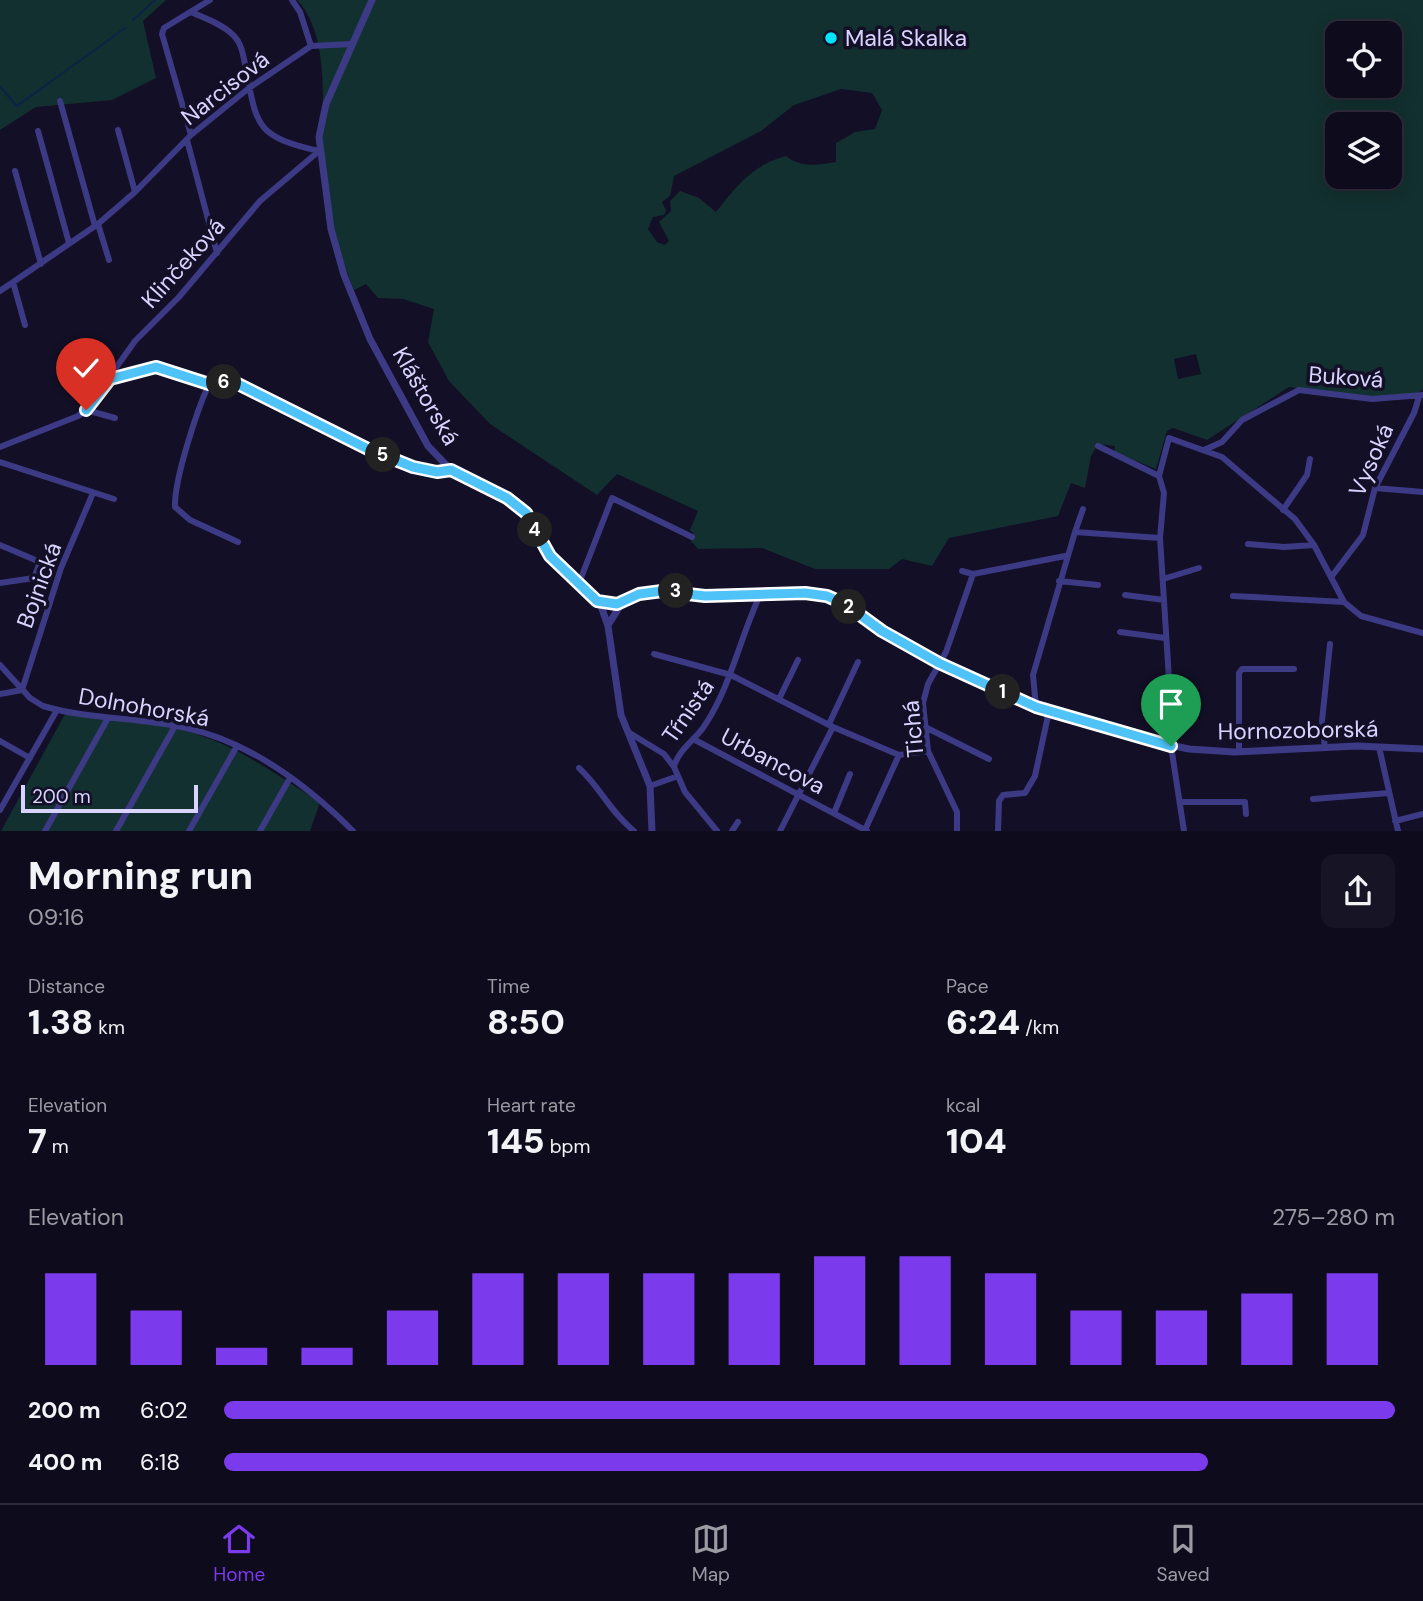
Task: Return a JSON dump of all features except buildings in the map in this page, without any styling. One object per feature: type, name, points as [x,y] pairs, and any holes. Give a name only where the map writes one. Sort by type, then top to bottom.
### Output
[{"type":"street","points":[[210,0],[164,28],[162,34],[218,253]]},
{"type":"street","points":[[292,0],[300,12],[311,46],[352,44]]},
{"type":"street","name":"Kláštorská","points":[[372,0],[321,120],[319,151],[331,229],[349,288],[370,338],[419,432],[451,470],[520,506],[550,556],[597,601],[608,626],[626,732],[650,786],[652,831]]},
{"type":"street","points":[[191,12],[234,35],[242,48],[256,118],[263,130],[276,140],[319,151]]},
{"type":"street","name":"Narcisová","points":[[0,291],[96,225],[135,192],[189,137],[249,88],[311,46]]},
{"type":"street","points":[[60,101],[108,260]]},
{"type":"street","points":[[117,130],[135,192]]},
{"type":"street","points":[[38,131],[69,243]]},
{"type":"street","name":"Klinčeková","points":[[0,447],[78,416],[86,410],[135,341],[218,253],[260,201],[319,151]]},
{"type":"street","points":[[15,171],[41,264]]},
{"type":"street","points":[[13,282],[25,325]]},
{"type":"street","points":[[110,379],[160,367],[209,384],[232,381],[368,449],[413,467],[437,472],[451,470]]},
{"type":"street","points":[[209,384],[197,410],[179,478],[175,507],[190,520],[238,542]]},
{"type":"street","name":"Buková","points":[[1204,450],[1222,442],[1242,420],[1275,406],[1291,392],[1299,390],[1372,399],[1421,396]]},
{"type":"street","name":"Vysoká","points":[[1332,576],[1363,535],[1375,488],[1415,413],[1421,396]]},
{"type":"street","points":[[86,410],[115,418]]},
{"type":"street","points":[[1184,831],[1168,745],[1170,719],[1160,538],[1164,493],[1159,476],[1169,438],[1222,457],[1295,519],[1314,545],[1344,602],[1361,616],[1423,633]]},
{"type":"street","points":[[1098,446],[1159,476]]},
{"type":"street","points":[[1283,510],[1307,475],[1310,459]]},
{"type":"street","points":[[0,462],[114,499]]},
{"type":"street","points":[[1375,488],[1423,492]]},
{"type":"street","name":"Bojnická","points":[[22,690],[61,568],[93,493]]},
{"type":"street","points":[[579,583],[612,498],[692,537]]},
{"type":"street","points":[[1036,707],[1033,675],[1065,556],[1083,509]]},
{"type":"street","points":[[1075,532],[1160,538]]},
{"type":"street","points":[[1248,544],[1284,547],[1314,545]]},
{"type":"street","points":[[0,545],[40,562],[34,578],[0,583]]},
{"type":"street","points":[[961,571],[974,574],[1065,556]]},
{"type":"street","points":[[1163,579],[1199,568]]},
{"type":"street","name":"Tichá","points":[[957,831],[957,811],[928,751],[923,704],[928,684],[974,574]]},
{"type":"street","points":[[1059,581],[1098,585]]},
{"type":"street","name":"Hornozoborská","points":[[597,601],[623,602],[639,594],[662,591],[705,596],[827,596],[845,604],[882,631],[939,663],[1036,707],[1168,745],[1238,752],[1379,747],[1423,749]]},
{"type":"street","name":"Tŕnistá","points":[[674,766],[676,759],[695,740],[723,698],[732,675],[737,648],[760,595]]},
{"type":"street","points":[[1125,595],[1164,600]]},
{"type":"street","points":[[1233,596],[1344,602]]},
{"type":"street","points":[[608,626],[623,602]]},
{"type":"street","points":[[1119,632],[1166,638]]},
{"type":"street","points":[[1325,748],[1322,721],[1330,644]]},
{"type":"street","name":"Tŕnistá","points":[[654,653],[732,675]]},
{"type":"street","points":[[779,699],[798,660]]},
{"type":"street","points":[[780,831],[800,795],[858,662]]},
{"type":"street","name":"Dolnohorská","points":[[0,665],[22,690],[37,702],[57,710],[175,726],[237,746],[321,799],[353,831]]},
{"type":"street","points":[[1238,752],[1239,674],[1242,669],[1294,669]]},
{"type":"street","points":[[732,675],[831,726],[899,755],[928,751]]},
{"type":"street","points":[[0,694],[22,690]]},
{"type":"street","points":[[0,810],[57,710]]},
{"type":"street","points":[[998,831],[999,802],[1003,795],[1025,793],[1035,776],[1049,711]]},
{"type":"street","points":[[45,831],[108,718]]},
{"type":"street","points":[[117,831],[175,726]]},
{"type":"street","points":[[927,728],[989,759]]},
{"type":"street","points":[[626,732],[643,739],[674,766],[685,792],[717,831]]},
{"type":"street","name":"Urbancova","points":[[695,740],[866,830]]},
{"type":"street","points":[[0,741],[30,758]]},
{"type":"street","points":[[189,831],[237,746]]},
{"type":"street","points":[[1379,747],[1398,831]]},
{"type":"street","points":[[866,830],[899,755]]},
{"type":"street","points":[[579,768],[594,782],[619,819],[634,831]]},
{"type":"street","name":"Urbancova","points":[[834,813],[850,774]]},
{"type":"street","points":[[650,786],[678,776]]},
{"type":"street","points":[[260,831],[290,778]]},
{"type":"street","points":[[1313,799],[1389,793]]},
{"type":"street","points":[[1180,802],[1245,802],[1246,814]]},
{"type":"street","points":[[1395,821],[1423,814]]},
{"type":"street","points":[[732,831],[738,822]]},
{"type":"green space","points":[[0,0],[166,0],[143,21],[156,78],[112,100],[36,107],[0,130]]},
{"type":"green space","points":[[297,0],[1423,0],[1423,389],[1419,393],[1370,397],[1289,387],[1207,440],[1173,428],[1167,431],[1156,469],[1114,452],[1115,446],[1098,444],[1091,456],[1085,488],[1071,483],[1058,516],[949,538],[932,566],[902,559],[889,569],[815,569],[762,548],[698,549],[691,541],[694,534],[690,530],[698,511],[617,474],[597,495],[490,424],[449,381],[428,342],[434,309],[403,299],[378,298],[366,284],[354,290],[335,234],[325,191],[322,156],[323,84],[317,37],[309,17]],"holes":[[[841,89],[872,93],[882,110],[875,129],[855,132],[836,143],[836,162],[803,164],[786,156],[764,164],[747,177],[716,212],[699,198],[680,191],[670,201],[671,211],[659,222],[669,241],[665,245],[657,242],[648,229],[653,217],[664,215],[666,211],[662,202],[670,196],[674,176],[761,131],[794,105]],[[1196,354],[1201,374],[1178,379],[1174,359]]]},
{"type":"green space","points":[[65,714],[174,728],[223,744],[320,802],[310,831],[1,831]]},
{"type":"waterway","points":[[133,20],[155,0]]},
{"type":"waterway","points":[[0,87],[17,106],[125,28]]},
{"type":"place","name":"Malá Skalka","points":[[831,38]]},
{"type":"route","points":[[86,410],[110,379],[156,367],[209,384],[232,381],[368,449],[413,467],[437,472],[451,470],[507,498],[526,513],[543,547],[558,566],[597,601],[617,604],[639,594],[662,591],[705,596],[805,593],[827,596],[845,604],[882,631],[939,663],[1036,707],[1171,746]]}]
